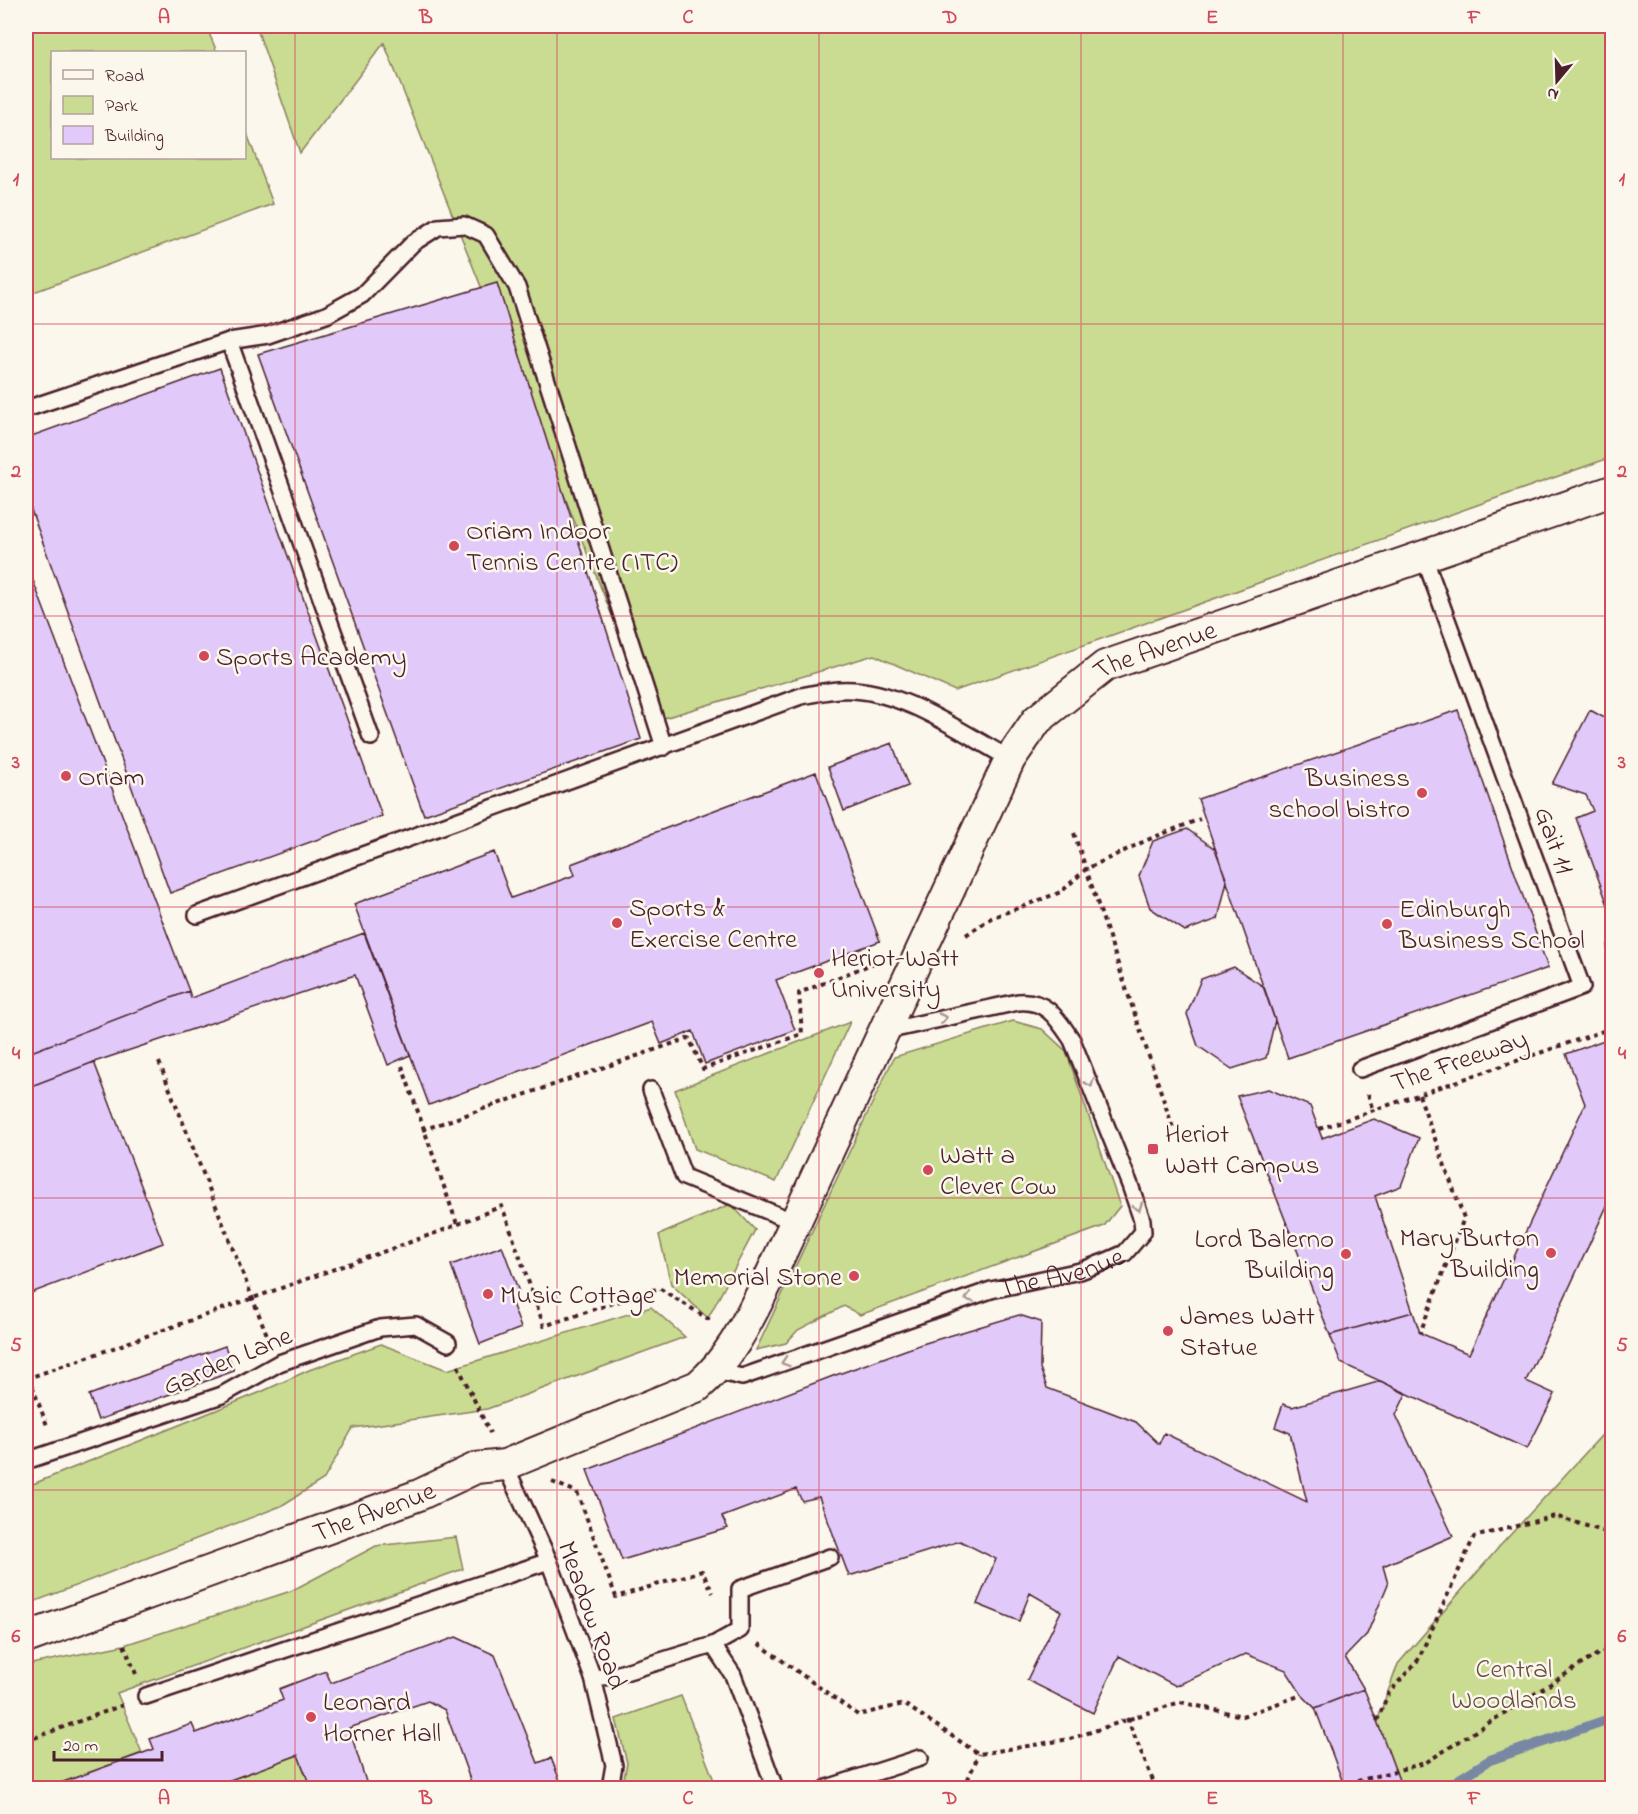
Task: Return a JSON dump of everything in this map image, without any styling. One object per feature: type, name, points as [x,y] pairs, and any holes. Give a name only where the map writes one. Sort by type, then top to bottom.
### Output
[{"type":"street","name":"The Avenue","points":[[26,1638],[418,1495],[476,1467],[505,1465],[698,1386],[716,1371],[739,1338],[797,1223],[1010,759],[1037,720],[1105,666],[1612,491]]},
{"type":"lane","points":[[26,409],[229,341],[268,335],[326,315],[362,295],[413,243],[438,227],[464,225],[486,235],[517,287],[664,747]]},
{"type":"lane","points":[[229,341],[371,737]]},
{"type":"lane","name":"Gait 11","points":[[1360,1069],[1582,987],[1424,557]]},
{"type":"lane","points":[[197,915],[801,696],[838,689],[869,691],[917,707],[1010,759]]},
{"type":"lane","name":"The Avenue","points":[[716,1371],[742,1377],[991,1290],[1080,1271],[1125,1253],[1143,1232],[1142,1220],[1130,1185],[1072,1040],[1059,1021],[1042,1005],[1032,1001],[1017,1002],[885,1031]]},
{"type":"lane","points":[[651,1090],[684,1177],[797,1223]]},
{"type":"lane","name":"Garden Lane","points":[[26,1461],[222,1395],[279,1363],[380,1328],[416,1325],[447,1343]]},
{"type":"lane","name":"Meadow Road","points":[[505,1465],[549,1561],[593,1678],[614,1765],[610,1788]]},
{"type":"lane","points":[[593,1678],[612,1676],[713,1645],[740,1630],[740,1589],[830,1557]]},
{"type":"lane","points":[[146,1696],[549,1561]]},
{"type":"lane","points":[[713,1645],[733,1675],[775,1788]]},
{"type":"lane","points":[[826,1788],[920,1758]]},
{"type":"path","points":[[961,939],[992,918],[1060,892],[1086,869],[1147,840],[1200,819]]},
{"type":"path","points":[[1074,833],[1173,1128]]},
{"type":"path","points":[[422,1130],[689,1038],[703,1069],[802,1034],[799,993],[887,958],[916,965]]},
{"type":"path","name":"The Freeway","points":[[1319,1129],[1612,1028]]},
{"type":"path","points":[[159,1062],[250,1298],[279,1363]]},
{"type":"path","points":[[402,1066],[422,1130],[457,1224]]},
{"type":"path","points":[[1419,1095],[1464,1218],[1420,1333]]},
{"type":"path","points":[[55,1450],[27,1379],[502,1206],[544,1326],[659,1288],[739,1338]]},
{"type":"path","points":[[447,1343],[505,1465]]},
{"type":"path","points":[[1377,1721],[1388,1694],[1418,1660],[1473,1537],[1555,1516],[1612,1534]]},
{"type":"path","points":[[26,1741],[146,1696],[124,1645]]},
{"type":"path","points":[[1331,1788],[1425,1762],[1601,1652],[1612,1652]]},
{"type":"path","points":[[964,1788],[979,1754],[1070,1739],[1180,1702],[1242,1716],[1302,1695]]},
{"type":"path","points":[[1127,1718],[1156,1788]]},
{"type":"green space","points":[[26,26],[206,26],[217,51],[51,51],[51,159],[246,159],[246,131],[273,204],[26,295]]},
{"type":"green space","points":[[256,26],[1612,26],[1612,457],[955,691],[874,655],[654,721],[384,43],[300,153]]},
{"type":"green space","points":[[1013,1021],[1042,1029],[1066,1051],[1120,1206],[1104,1226],[860,1315],[844,1306],[798,1330],[786,1343],[756,1350],[894,1057]]},
{"type":"green space","points":[[850,1022],[776,1182],[695,1149],[675,1090]]},
{"type":"green space","points":[[731,1204],[755,1230],[708,1318],[671,1284],[659,1235]]},
{"type":"green space","points":[[651,1307],[685,1337],[487,1409],[353,1428],[324,1479],[281,1506],[26,1605],[26,1491],[33,1484],[261,1392],[309,1370],[381,1344],[447,1370]]},
{"type":"green space","name":"Central Woodlands","points":[[1612,1424],[1612,1788],[1353,1788],[1398,1664],[1500,1546]]},
{"type":"green space","points":[[456,1537],[463,1569],[117,1693],[142,1753],[47,1788],[26,1788],[26,1665],[124,1645],[291,1591],[376,1546]]},
{"type":"green space","points":[[681,1696],[717,1788],[622,1788],[627,1763],[616,1719]]},
{"type":"green space","points":[[298,1755],[311,1788],[208,1788]]},
{"type":"building","name":"Oriam Indoor Tennis Centre (ITC)","points":[[497,283],[641,739],[424,815],[258,354]]},
{"type":"building","name":"Sports Academy","points":[[220,368],[382,816],[170,893],[26,496],[26,438]]},
{"type":"building","name":"Oriam","points":[[26,562],[189,991],[26,1054]]},
{"type":"building","name":"Edinburgh Business School","points":[[1458,710],[1548,968],[1288,1058],[1198,799]]},
{"type":"building","points":[[1590,710],[1612,722],[1612,916],[1576,818],[1593,811],[1586,795],[1552,784]]},
{"type":"building","points":[[892,743],[908,786],[844,811],[828,767]]},
{"type":"building","name":"Sports & Exercise Centre","points":[[816,772],[880,941],[776,980],[795,1030],[705,1064],[693,1031],[661,1044],[652,1022],[429,1105],[354,904],[494,852],[511,898],[575,875],[571,864]]},
{"type":"building","points":[[1187,829],[1215,849],[1227,881],[1218,919],[1185,931],[1150,908],[1139,876],[1153,841]]},
{"type":"building","points":[[1612,932],[1612,962],[1607,948]]},
{"type":"building","points":[[364,933],[410,1055],[388,1065],[355,975],[94,1062],[26,1088],[26,1054],[189,991],[191,998]]},
{"type":"building","points":[[1234,967],[1264,987],[1275,1020],[1266,1058],[1232,1069],[1198,1046],[1187,1014],[1201,979]]},
{"type":"building","name":"Mary Burton Building","points":[[1612,1037],[1612,1195],[1526,1381],[1555,1394],[1527,1449],[1341,1363],[1330,1335],[1413,1312],[1420,1333],[1469,1354],[1585,1104],[1566,1054]]},
{"type":"building","points":[[94,1062],[163,1243],[26,1295],[26,1088]]},
{"type":"building","name":"Lord Balerno Building","points":[[1268,1089],[1310,1106],[1322,1138],[1374,1119],[1419,1138],[1401,1186],[1375,1196],[1413,1312],[1330,1335],[1237,1096]]},
{"type":"building","name":"Music Cottage","points":[[502,1246],[519,1292],[509,1295],[521,1328],[480,1344],[451,1265]]},
{"type":"building","points":[[1019,1315],[1041,1322],[1040,1368],[1047,1388],[1136,1422],[1159,1444],[1164,1433],[1307,1502],[1290,1433],[1275,1427],[1283,1404],[1292,1407],[1381,1381],[1406,1394],[1396,1415],[1453,1536],[1383,1566],[1388,1584],[1367,1634],[1345,1657],[1364,1689],[1315,1708],[1302,1695],[1286,1670],[1246,1654],[1176,1686],[1119,1656],[1093,1713],[1027,1680],[1061,1611],[1030,1593],[1019,1621],[977,1604],[996,1559],[960,1541],[849,1576],[819,1497],[802,1501],[796,1489],[722,1517],[728,1528],[622,1560],[587,1470],[922,1344]]},
{"type":"building","points":[[225,1346],[234,1371],[98,1420],[89,1395]]},
{"type":"building","name":"Leonard Horner Hall","points":[[456,1637],[495,1655],[538,1763],[551,1758],[563,1788],[473,1788],[445,1710],[428,1701],[349,1728],[368,1788],[311,1788],[298,1755],[208,1788],[47,1788],[154,1749],[150,1739],[192,1724],[196,1733],[283,1700],[279,1689],[326,1671],[331,1683]]},
{"type":"building","points":[[1364,1689],[1402,1788],[1345,1788],[1315,1708]]},
{"type":"waterway","points":[[1445,1788],[1490,1760],[1612,1718]]},
{"type":"place","name":"Oriam Indoor Tennis Centre (ITC)","points":[[454,546]]},
{"type":"place","name":"Sports Academy","points":[[204,656]]},
{"type":"place","name":"Oriam","points":[[66,776]]},
{"type":"place","name":"Business school bistro","points":[[1422,793]]},
{"type":"place","name":"Sports & Exercise Centre","points":[[617,923]]},
{"type":"place","name":"Edinburgh Business School","points":[[1387,924]]},
{"type":"place","name":"Heriot-Watt University","points":[[819,973]]},
{"type":"place","name":"Heriot Watt Campus","points":[[1153,1149]]},
{"type":"place","name":"Watt a Clever Cow","points":[[928,1170]]},
{"type":"place","name":"Mary Burton Building","points":[[1551,1253]]},
{"type":"place","name":"Lord Balerno Building","points":[[1346,1254]]},
{"type":"place","name":"Memorial Stone","points":[[854,1276]]},
{"type":"place","name":"Music Cottage","points":[[488,1294]]},
{"type":"place","name":"James Watt Statue","points":[[1168,1331]]},
{"type":"place","name":"Leonard Horner Hall","points":[[311,1717]]}]
